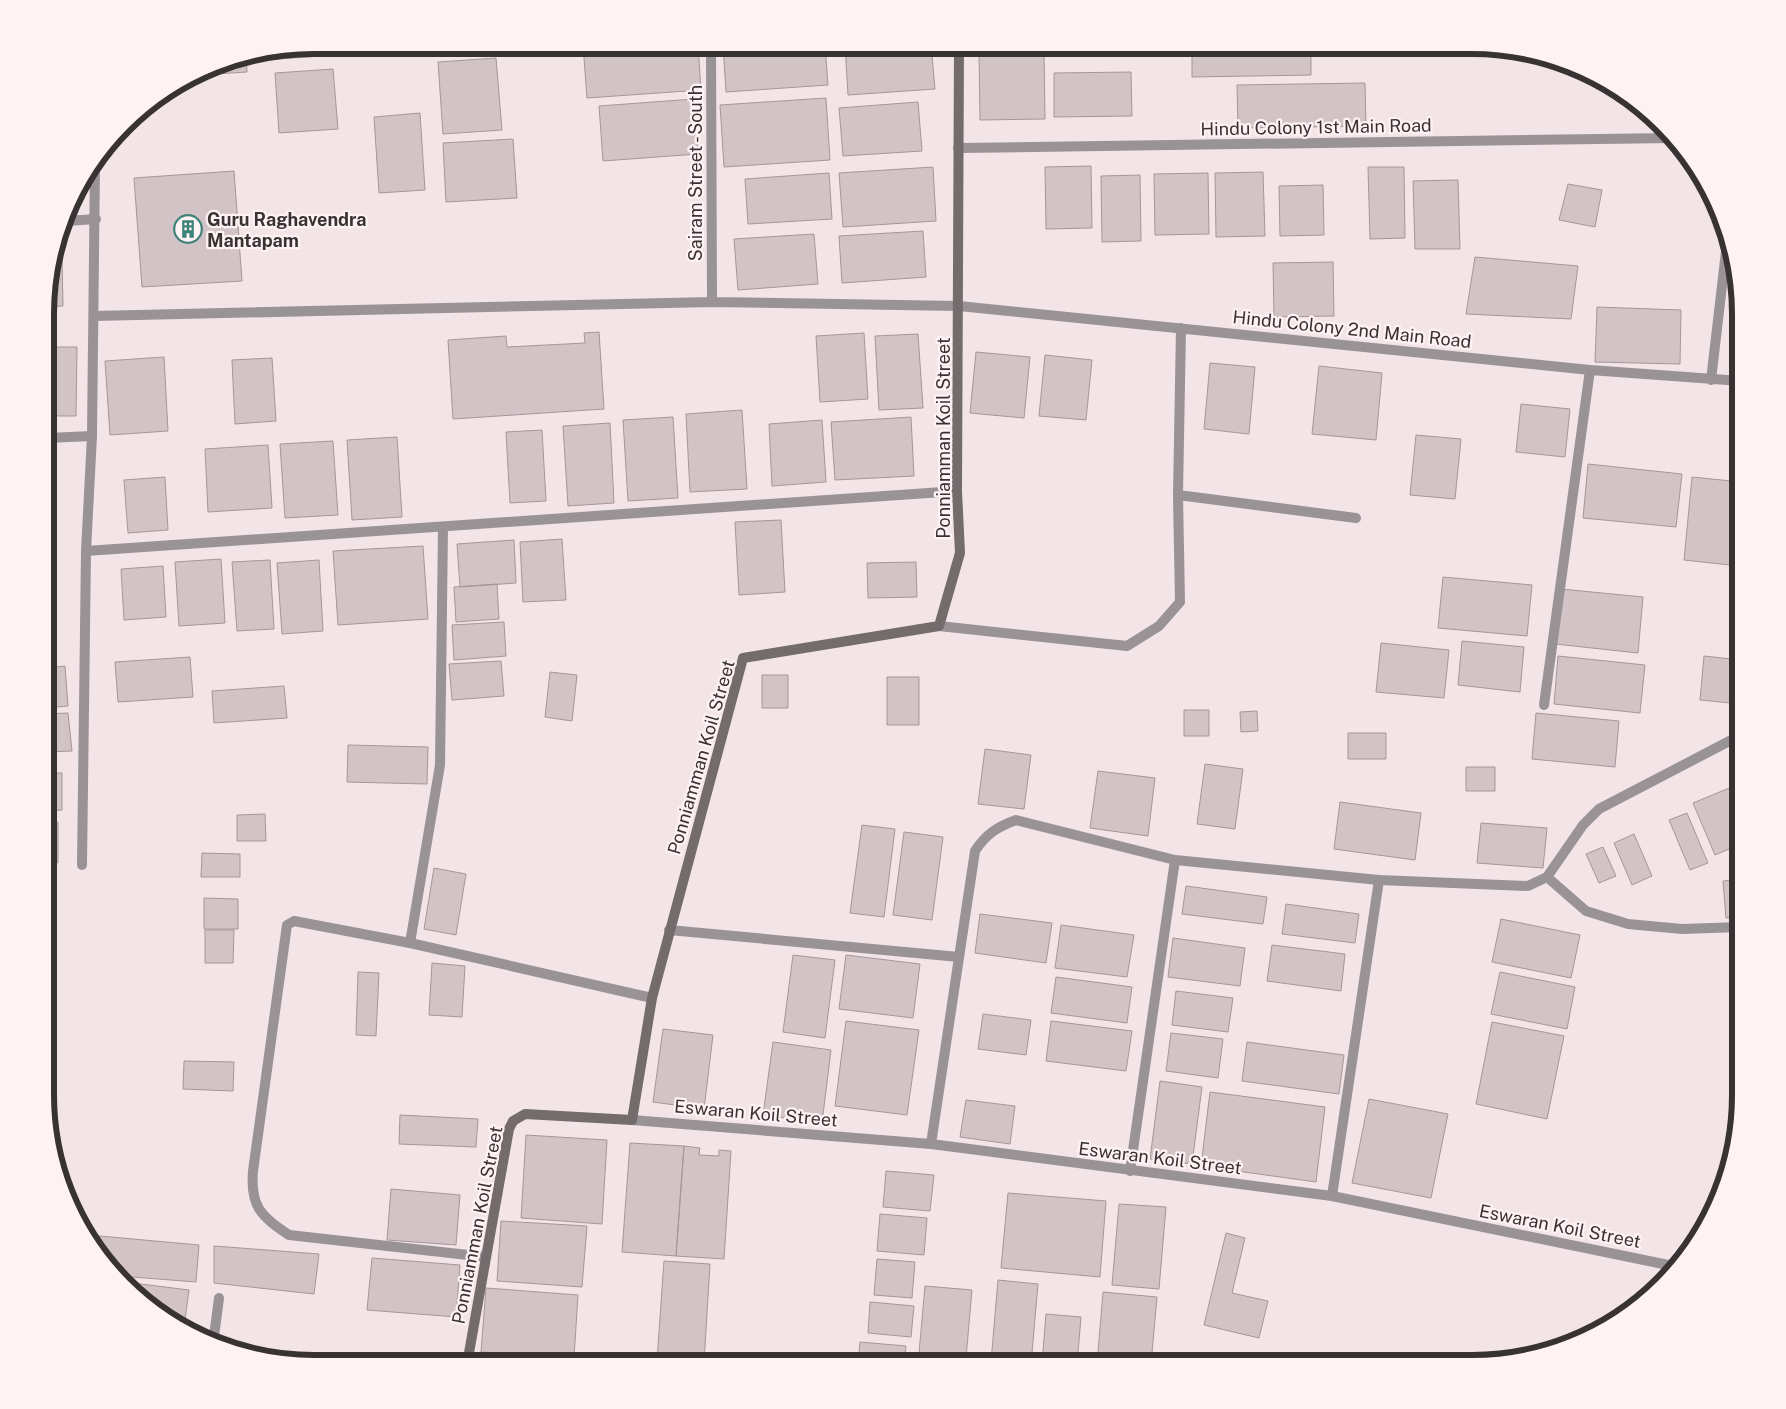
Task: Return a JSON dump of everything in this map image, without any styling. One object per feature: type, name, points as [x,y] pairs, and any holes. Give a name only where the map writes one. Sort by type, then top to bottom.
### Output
[{"type":"street","name":"Sairam Street - South","points":[[711,54],[712,302]]},
{"type":"street","name":"Ponniamman Koil Street","points":[[469,1355],[509,1128],[513,1121],[525,1114],[632,1120],[652,998],[668,930],[743,658],[939,626],[960,553],[957,491],[959,54]]},
{"type":"street","name":"Hindu Colony 1st Main Road","points":[[958,148],[1664,138]]},
{"type":"street","points":[[82,865],[86,551],[92,436],[95,174]]},
{"type":"street","points":[[72,221],[96,218]]},
{"type":"street","points":[[1712,380],[1725,257]]},
{"type":"street","name":"Hindu Colony 2nd Main Road","points":[[94,316],[712,302],[959,306],[1590,370],[1732,381]]},
{"type":"street","points":[[939,626],[1127,646],[1159,626],[1180,602],[1178,494],[1181,328]]},
{"type":"street","points":[[1544,705],[1590,370]]},
{"type":"street","points":[[54,438],[92,436]]},
{"type":"street","points":[[86,551],[443,528],[957,491]]},
{"type":"street","points":[[1178,494],[1356,518]]},
{"type":"street","points":[[410,944],[440,765],[443,528]]},
{"type":"street","points":[[932,1144],[975,851],[984,838],[995,828],[1016,820],[1175,860],[1379,880],[1528,886],[1546,877],[1583,825],[1599,809],[1732,740]]},
{"type":"street","points":[[1130,1171],[1175,860]]},
{"type":"street","points":[[1546,877],[1586,911],[1628,924],[1682,929],[1732,927]]},
{"type":"street","points":[[1332,1196],[1379,880]]},
{"type":"street","points":[[486,1257],[289,1235],[266,1220],[257,1209],[252,1189],[287,924],[294,921],[410,944],[652,998]]},
{"type":"street","points":[[668,930],[959,957]]},
{"type":"street","name":"Eswaran Koil Street","points":[[632,1120],[932,1144],[1332,1196],[1669,1265]]},
{"type":"street","points":[[214,1335],[219,1298]]},
{"type":"building","points":[[297,54],[332,55],[266,60],[266,59]]},
{"type":"building","points":[[584,54],[699,54],[701,90],[587,98]]},
{"type":"building","points":[[724,54],[826,54],[828,85],[726,92]]},
{"type":"building","points":[[846,54],[932,54],[935,89],[848,95]]},
{"type":"building","points":[[979,54],[1044,54],[1045,119],[980,120]]},
{"type":"building","points":[[1192,54],[1311,54],[1311,75],[1192,77]]},
{"type":"building","points":[[496,58],[502,130],[443,134],[438,62]]},
{"type":"building","points":[[246,63],[247,72],[214,74]]},
{"type":"building","points":[[333,69],[338,129],[279,133],[275,73]]},
{"type":"building","points":[[1131,72],[1132,116],[1054,117],[1054,73]]},
{"type":"building","points":[[1365,83],[1366,126],[1238,128],[1237,85]]},
{"type":"building","points":[[826,98],[830,160],[724,167],[720,105]]},
{"type":"building","points":[[694,99],[698,154],[603,161],[599,106]]},
{"type":"building","points":[[918,102],[922,151],[843,156],[839,108]]},
{"type":"building","points":[[420,113],[425,190],[379,193],[374,117]]},
{"type":"building","points":[[513,139],[517,198],[446,202],[443,143]]},
{"type":"building","points":[[1091,166],[1092,228],[1046,229],[1045,167]]},
{"type":"building","points":[[933,167],[936,221],[843,227],[839,173]]},
{"type":"building","points":[[1368,167],[1404,167],[1405,238],[1370,239]]},
{"type":"building","name":"Guru Raghavendra Mantapam","points":[[234,171],[242,281],[142,287],[134,178]]},
{"type":"building","points":[[1263,172],[1265,236],[1216,237],[1215,173]]},
{"type":"building","points":[[829,173],[832,219],[748,224],[745,179]]},
{"type":"building","points":[[1208,173],[1209,234],[1155,235],[1154,174]]},
{"type":"building","points":[[1140,175],[1141,241],[1102,242],[1101,176]]},
{"type":"building","points":[[1458,180],[1460,249],[1415,249],[1413,181]]},
{"type":"building","points":[[1568,184],[1602,190],[1595,227],[1559,220]]},
{"type":"building","points":[[1323,185],[1324,235],[1280,236],[1279,186]]},
{"type":"building","points":[[923,231],[926,277],[842,283],[839,236]]},
{"type":"building","points":[[814,234],[818,284],[738,290],[734,239]]},
{"type":"building","points":[[61,256],[63,306],[54,307],[56,280]]},
{"type":"building","points":[[1475,257],[1578,266],[1571,319],[1466,314]]},
{"type":"building","points":[[1333,262],[1334,316],[1274,317],[1273,263]]},
{"type":"building","points":[[1597,307],[1681,310],[1680,364],[1595,362]]},
{"type":"building","points":[[599,332],[604,409],[453,419],[448,340],[506,336],[507,347],[585,343],[584,333]]},
{"type":"building","points":[[864,333],[868,399],[820,402],[816,336]]},
{"type":"building","points":[[918,334],[923,408],[879,410],[875,336]]},
{"type":"building","points":[[54,347],[77,347],[76,416],[54,416]]},
{"type":"building","points":[[976,352],[1030,357],[1024,418],[970,413]]},
{"type":"building","points":[[1045,355],[1092,360],[1086,420],[1039,416]]},
{"type":"building","points":[[164,357],[168,431],[110,435],[105,361]]},
{"type":"building","points":[[272,358],[276,421],[235,424],[232,360]]},
{"type":"building","points":[[1210,363],[1255,367],[1249,434],[1204,429]]},
{"type":"building","points":[[1319,366],[1382,373],[1376,440],[1312,434]]},
{"type":"building","points":[[1521,404],[1570,409],[1565,457],[1516,452]]},
{"type":"building","points":[[742,410],[747,489],[690,492],[686,414]]},
{"type":"building","points":[[673,417],[678,498],[628,501],[623,420]]},
{"type":"building","points":[[911,417],[914,476],[835,480],[831,422]]},
{"type":"building","points":[[822,420],[826,482],[772,486],[769,424]]},
{"type":"building","points":[[610,423],[614,503],[568,506],[563,426]]},
{"type":"building","points":[[542,430],[546,501],[510,503],[506,432]]},
{"type":"building","points":[[1416,435],[1461,439],[1455,499],[1410,495]]},
{"type":"building","points":[[397,437],[402,517],[352,520],[347,440]]},
{"type":"building","points":[[333,441],[338,515],[285,518],[280,444]]},
{"type":"building","points":[[268,445],[272,508],[208,512],[205,449]]},
{"type":"building","points":[[1588,464],[1682,474],[1676,527],[1583,518]]},
{"type":"building","points":[[165,477],[168,530],[128,533],[124,480]]},
{"type":"building","points":[[1692,477],[1732,481],[1732,565],[1684,560]]},
{"type":"building","points":[[781,520],[785,592],[739,595],[735,522]]},
{"type":"building","points":[[562,539],[566,600],[523,602],[520,542]]},
{"type":"building","points":[[514,540],[516,583],[460,587],[457,544]]},
{"type":"building","points":[[423,546],[428,619],[338,625],[333,551]]},
{"type":"building","points":[[221,559],[225,623],[179,626],[175,562]]},
{"type":"building","points":[[270,560],[274,629],[237,631],[232,562]]},
{"type":"building","points":[[319,560],[323,631],[282,634],[277,563]]},
{"type":"building","points":[[916,562],[917,597],[868,598],[867,563]]},
{"type":"building","points":[[163,566],[166,617],[124,620],[121,569]]},
{"type":"building","points":[[1443,577],[1532,585],[1527,636],[1438,628]]},
{"type":"building","points":[[497,584],[499,619],[456,622],[454,587]]},
{"type":"building","points":[[1561,589],[1643,597],[1638,653],[1555,644]]},
{"type":"building","points":[[504,622],[506,656],[454,660],[452,625]]},
{"type":"building","points":[[1462,641],[1524,647],[1520,692],[1458,685]]},
{"type":"building","points":[[1381,643],[1449,650],[1444,698],[1376,692]]},
{"type":"building","points":[[1558,656],[1645,665],[1640,713],[1554,704]]},
{"type":"building","points":[[1704,656],[1732,659],[1732,703],[1700,700]]},
{"type":"building","points":[[190,657],[193,697],[118,702],[115,662]]},
{"type":"building","points":[[501,661],[504,696],[452,700],[449,664]]},
{"type":"building","points":[[65,666],[68,706],[54,707],[54,667]]},
{"type":"building","points":[[550,672],[577,675],[572,721],[545,717]]},
{"type":"building","points":[[762,675],[788,675],[788,708],[762,708]]},
{"type":"building","points":[[887,677],[919,677],[919,725],[887,725]]},
{"type":"building","points":[[284,686],[287,718],[214,723],[212,691]]},
{"type":"building","points":[[1184,710],[1209,710],[1209,736],[1184,736]]},
{"type":"building","points":[[1257,711],[1258,731],[1241,732],[1240,712]]},
{"type":"building","points":[[68,713],[72,751],[54,752],[54,714]]},
{"type":"building","points":[[1536,713],[1619,721],[1615,767],[1532,759]]},
{"type":"building","points":[[1348,733],[1386,733],[1386,759],[1348,759]]},
{"type":"building","points":[[348,745],[428,747],[427,784],[347,782]]},
{"type":"building","points":[[985,749],[1031,755],[1024,809],[978,804]]},
{"type":"building","points":[[1205,764],[1243,769],[1235,829],[1197,824]]},
{"type":"building","points":[[1466,767],[1495,767],[1495,791],[1466,791]]},
{"type":"building","points":[[1098,771],[1155,778],[1148,836],[1090,828]]},
{"type":"building","points":[[54,773],[62,773],[62,810],[54,810]]},
{"type":"building","points":[[1732,787],[1732,848],[1715,855],[1693,803]]},
{"type":"building","points":[[1340,802],[1421,813],[1415,860],[1334,849]]},
{"type":"building","points":[[1687,813],[1708,863],[1690,870],[1669,820]]},
{"type":"building","points":[[265,814],[266,841],[237,841],[237,815]]},
{"type":"building","points":[[54,822],[58,822],[58,863],[54,863]]},
{"type":"building","points":[[1481,823],[1547,828],[1543,868],[1477,863]]},
{"type":"building","points":[[862,825],[895,829],[884,917],[850,913]]},
{"type":"building","points":[[904,832],[943,837],[932,920],[893,915]]},
{"type":"building","points":[[1634,834],[1652,876],[1632,885],[1614,843]]},
{"type":"building","points":[[1603,847],[1616,876],[1599,883],[1586,854]]},
{"type":"building","points":[[202,853],[240,854],[240,877],[201,877]]},
{"type":"building","points":[[434,868],[466,874],[456,935],[424,929]]},
{"type":"building","points":[[1732,880],[1732,918],[1726,918],[1723,881]]},
{"type":"building","points":[[1186,886],[1267,897],[1263,924],[1182,914]]},
{"type":"building","points":[[204,898],[238,899],[238,929],[204,929]]},
{"type":"building","points":[[1286,904],[1359,914],[1355,943],[1282,934]]},
{"type":"building","points":[[980,914],[1052,923],[1046,963],[975,953]]},
{"type":"building","points":[[1501,919],[1580,935],[1571,978],[1492,962]]},
{"type":"building","points":[[1061,925],[1134,935],[1127,977],[1055,968]]},
{"type":"building","points":[[205,930],[234,930],[233,963],[205,963]]},
{"type":"building","points":[[1173,938],[1245,948],[1240,986],[1168,977]]},
{"type":"building","points":[[1272,945],[1345,954],[1341,991],[1267,981]]},
{"type":"building","points":[[793,955],[835,960],[825,1038],[783,1032]]},
{"type":"building","points":[[846,955],[920,964],[913,1018],[839,1009]]},
{"type":"building","points":[[432,963],[465,966],[462,1017],[429,1015]]},
{"type":"building","points":[[358,972],[379,973],[376,1036],[356,1035]]},
{"type":"building","points":[[1500,972],[1575,987],[1567,1029],[1491,1014]]},
{"type":"building","points":[[1056,977],[1132,987],[1127,1023],[1051,1013]]},
{"type":"building","points":[[1176,991],[1233,998],[1228,1032],[1172,1025]]},
{"type":"building","points":[[983,1014],[1031,1020],[1026,1055],[978,1049]]},
{"type":"building","points":[[846,1021],[919,1030],[907,1115],[835,1106]]},
{"type":"building","points":[[1051,1021],[1132,1031],[1126,1071],[1046,1061]]},
{"type":"building","points":[[1492,1022],[1564,1036],[1547,1119],[1476,1104]]},
{"type":"building","points":[[663,1029],[713,1035],[704,1109],[653,1102]]},
{"type":"building","points":[[1171,1033],[1223,1039],[1218,1078],[1166,1071]]},
{"type":"building","points":[[773,1042],[831,1050],[822,1123],[763,1115]]},
{"type":"building","points":[[1247,1042],[1344,1055],[1339,1094],[1242,1081]]},
{"type":"building","points":[[184,1061],[234,1062],[233,1091],[183,1089]]},
{"type":"building","points":[[1160,1081],[1202,1087],[1192,1164],[1150,1159]]},
{"type":"building","points":[[1210,1092],[1325,1107],[1316,1182],[1201,1166]]},
{"type":"building","points":[[1369,1099],[1448,1114],[1431,1198],[1352,1183]]},
{"type":"building","points":[[966,1100],[1015,1106],[1010,1144],[960,1137]]},
{"type":"building","points":[[400,1115],[478,1119],[476,1147],[399,1144]]},
{"type":"building","points":[[526,1135],[607,1140],[602,1224],[521,1218]]},
{"type":"building","points":[[630,1143],[684,1146],[676,1256],[622,1252]]},
{"type":"building","points":[[684,1146],[700,1148],[699,1155],[719,1156],[719,1150],[731,1151],[724,1259],[676,1256]]},
{"type":"building","points":[[886,1171],[934,1175],[930,1211],[883,1207]]},
{"type":"building","points":[[391,1189],[460,1195],[456,1245],[387,1240]]},
{"type":"building","points":[[1008,1193],[1106,1201],[1100,1277],[1001,1268]]},
{"type":"building","points":[[1119,1204],[1166,1207],[1159,1289],[1112,1285]]},
{"type":"building","points":[[880,1214],[927,1218],[924,1255],[877,1251]]},
{"type":"building","points":[[501,1221],[587,1226],[582,1287],[497,1281]]},
{"type":"building","points":[[1226,1233],[1245,1238],[1232,1293],[1268,1301],[1259,1338],[1204,1325]]},
{"type":"building","points":[[95,1236],[199,1245],[196,1282],[128,1277],[118,1267]]},
{"type":"building","points":[[214,1246],[319,1254],[314,1294],[214,1283]]},
{"type":"building","points":[[372,1258],[460,1265],[456,1317],[367,1310]]},
{"type":"building","points":[[877,1259],[915,1262],[912,1298],[874,1295]]},
{"type":"building","points":[[664,1261],[710,1264],[704,1355],[657,1355]]},
{"type":"building","points":[[998,1280],[1038,1284],[1032,1355],[992,1355]]},
{"type":"building","points":[[134,1283],[189,1290],[185,1320],[169,1311]]},
{"type":"building","points":[[925,1286],[972,1290],[966,1355],[919,1353]]},
{"type":"building","points":[[486,1288],[578,1295],[574,1355],[528,1355],[481,1352]]},
{"type":"building","points":[[1103,1292],[1157,1297],[1152,1355],[1098,1355]]},
{"type":"building","points":[[870,1302],[914,1306],[911,1337],[868,1333]]},
{"type":"building","points":[[1046,1314],[1081,1317],[1078,1355],[1043,1355]]},
{"type":"building","points":[[860,1342],[906,1346],[905,1355],[859,1355]]},
{"type":"place","name":"Guru Raghavendra Mantapam","points":[[188,229]]}]
